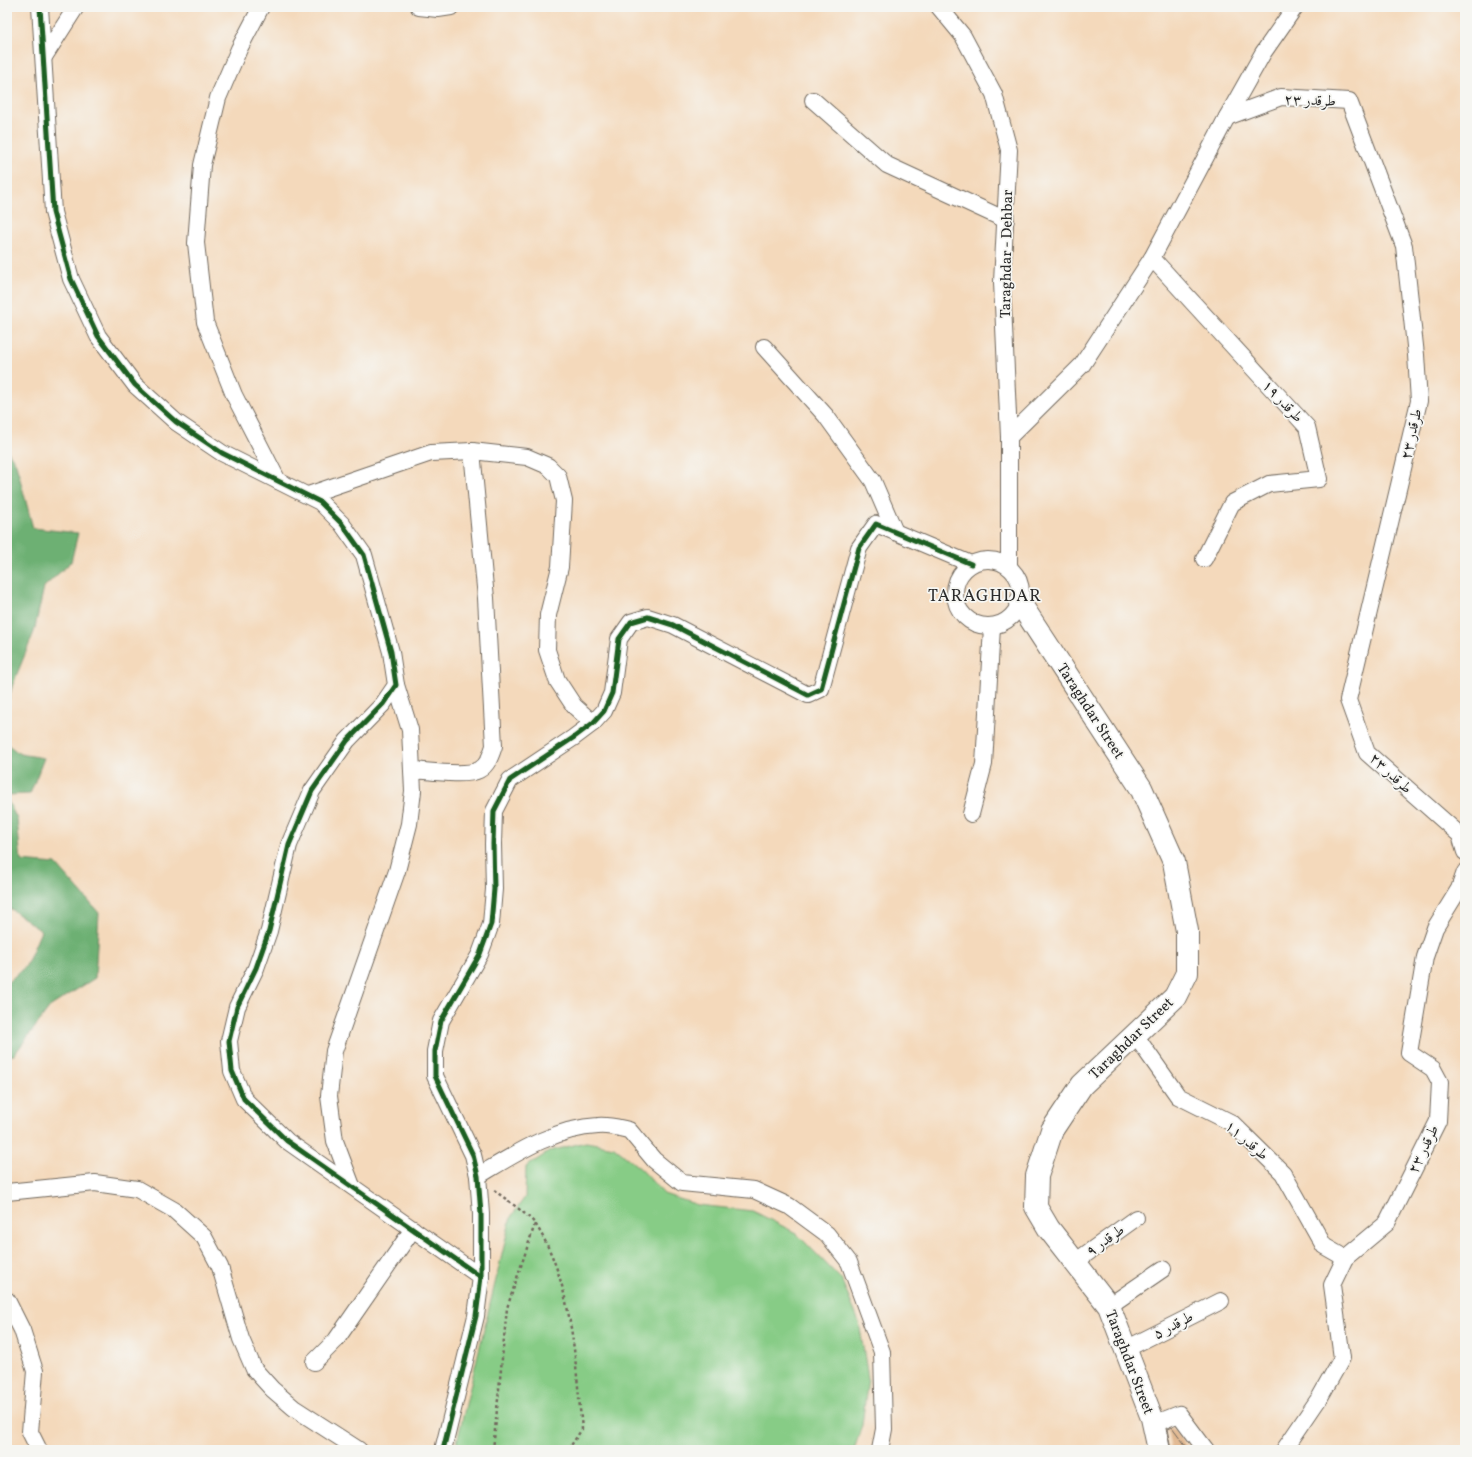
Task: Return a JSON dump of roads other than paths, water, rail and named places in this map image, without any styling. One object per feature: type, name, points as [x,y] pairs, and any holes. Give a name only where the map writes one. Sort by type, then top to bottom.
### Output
[{"type":"street","points":[[40,7],[52,212],[71,279],[98,336],[135,385],[176,422],[222,453],[320,502],[342,524],[364,556],[391,652],[396,685],[410,730],[413,791],[409,824],[397,871],[334,1051],[329,1096],[334,1141],[352,1186]]},
{"type":"street","points":[[44,57],[76,7]]},
{"type":"street","points":[[261,7],[238,49],[218,98],[202,165],[196,243],[205,322],[234,395],[278,480]]},
{"type":"street","points":[[419,7],[438,9],[452,7]]},
{"type":"street","name":"Taraghdar - Dehbar","points":[[939,7],[963,36],[994,94],[1009,150],[1002,282],[1009,437],[1009,567]]},
{"type":"street","points":[[1009,437],[1082,365],[1152,258],[1263,53],[1295,7]]},
{"type":"street","name":"طرقدر ۲۳","points":[[1227,117],[1281,97],[1349,101],[1404,246],[1416,355],[1419,401],[1348,700],[1367,753],[1460,835],[1465,852]]},
{"type":"street","points":[[813,100],[887,165],[1006,220]]},
{"type":"street","name":"طرقدر ۱۹","points":[[1152,258],[1307,427],[1319,478],[1269,484],[1232,503],[1204,559]]},
{"type":"street","points":[[764,347],[826,416],[873,481],[896,532]]},
{"type":"street","points":[[308,496],[431,453],[472,452],[527,457],[548,466],[558,476],[564,500],[560,567],[548,615],[547,650],[557,680],[574,706],[593,723]]},
{"type":"street","points":[[413,770],[464,772],[479,770],[489,761],[494,746],[486,598],[472,452]]},
{"type":"street","points":[[443,1450],[476,1316],[481,1277],[481,1214],[478,1176],[473,1155],[435,1076],[435,1051],[441,1021],[480,954],[491,924],[494,889],[492,844],[494,811],[510,780],[593,723],[604,711],[612,693],[619,639],[632,622],[648,617],[673,626],[808,695],[821,689],[859,548],[876,524],[971,564]]},
{"type":"street","points":[[984,560],[997,561],[1009,567],[1017,577],[1021,589],[1020,603],[1014,614],[1004,623],[992,627],[978,626],[967,620],[958,610],[954,598],[955,584],[961,573],[971,564],[984,560]]},
{"type":"street","name":"Taraghdar Street","points":[[1020,603],[1141,788],[1174,862],[1187,931],[1187,973],[1175,997],[1082,1085],[1052,1130],[1037,1176],[1036,1208],[1049,1229],[1109,1306],[1154,1424],[1159,1450]]},
{"type":"street","points":[[970,814],[984,764],[992,627]]},
{"type":"street","points":[[396,685],[382,704],[347,741],[312,791],[289,845],[269,931],[256,968],[237,1008],[229,1041],[232,1071],[244,1099],[287,1141],[481,1277]]},
{"type":"street","name":"طرقدر ۲۳","points":[[1345,1258],[1387,1223],[1438,1121],[1440,1082],[1433,1069],[1408,1053],[1425,957],[1435,928],[1459,889],[1465,872]]},
{"type":"street","name":"طرقدر ۱۱","points":[[1135,1035],[1178,1096],[1232,1123],[1283,1173],[1324,1246],[1345,1258]]},
{"type":"street","points":[[478,1176],[526,1147],[563,1132],[598,1126],[629,1130],[654,1160],[682,1183],[754,1190],[789,1206],[831,1240],[849,1262],[863,1296],[882,1352],[884,1429],[880,1450]]},
{"type":"street","points":[[7,1192],[95,1183],[137,1189],[174,1210],[204,1237],[220,1267],[241,1339],[254,1369],[272,1389],[294,1408],[359,1450]]},
{"type":"street","name":"طرقدر ۹","points":[[1075,1262],[1136,1218]]},
{"type":"street","points":[[314,1362],[336,1340],[413,1229]]},
{"type":"street","points":[[1284,1450],[1320,1397],[1342,1358],[1332,1285],[1345,1258]]},
{"type":"street","points":[[1109,1306],[1163,1269]]},
{"type":"street","points":[[7,1300],[22,1330],[36,1371],[30,1432],[39,1450]]},
{"type":"street","name":"طرقدر ۵","points":[[1126,1349],[1221,1301]]},
{"type":"street","points":[[1154,1424],[1179,1414],[1206,1450]]},
{"type":"district","name":"TARAGHDAR","points":[[985,595]]}]
